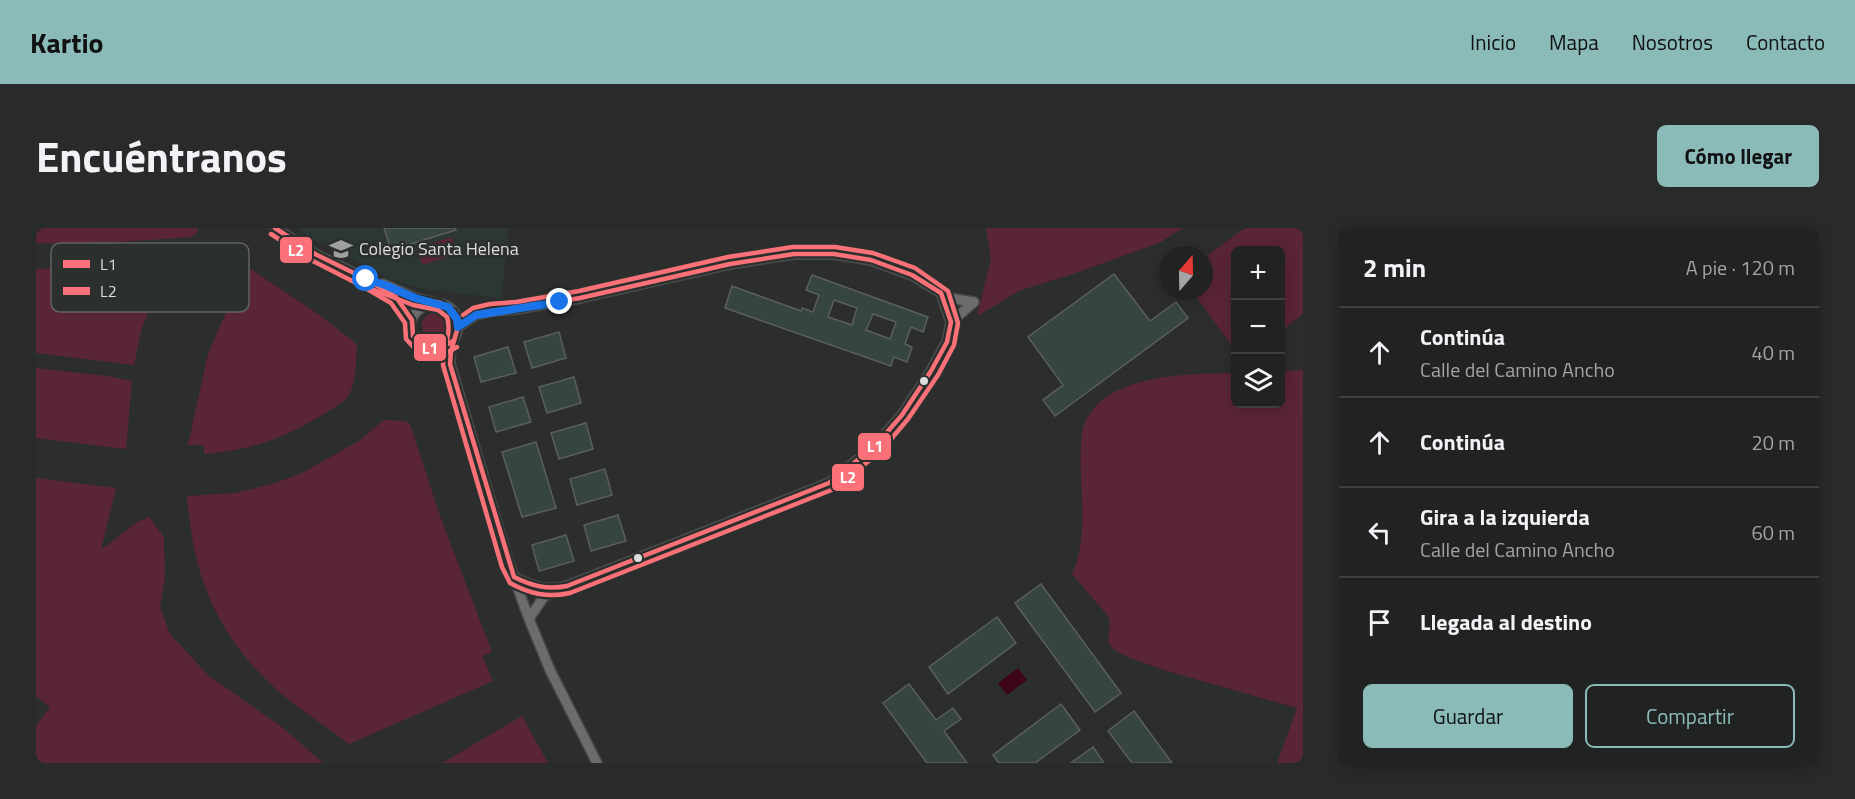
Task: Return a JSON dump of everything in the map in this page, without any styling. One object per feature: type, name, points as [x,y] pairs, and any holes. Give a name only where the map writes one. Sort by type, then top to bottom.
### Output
[{"type":"street","points":[[275,228],[315,254],[366,279],[396,297],[412,320],[413,336],[424,347],[432,350],[450,364]]},
{"type":"street","points":[[458,327],[476,315],[492,311],[580,298],[730,264],[794,254],[834,255],[871,261],[912,275],[954,299],[974,302],[951,322]]},
{"type":"street","points":[[366,279],[448,307],[457,319],[458,327],[453,341],[450,364],[514,577],[558,687],[597,763]]},
{"type":"street","points":[[529,619],[543,598],[553,590],[777,506],[829,483],[875,446],[902,415],[947,342],[951,322],[941,293]]},
{"type":"street","points":[[412,320],[420,308],[433,303]]},
{"type":"street","points":[[432,350],[440,349],[453,341]]},
{"type":"street","points":[[514,577],[532,586],[553,590]]},
{"type":"shaded area","points":[[36,228],[198,228],[191,237],[114,242],[36,243]]},
{"type":"shaded area","points":[[297,228],[509,228],[501,298],[428,290],[392,280],[314,240]]},
{"type":"shaded area","points":[[986,228],[1183,228],[1159,243],[1021,290],[977,316],[991,259]]},
{"type":"shaded area","points":[[1245,228],[1303,228],[1303,314],[1285,328],[1285,246],[1231,246],[1231,345],[1199,300],[1213,300],[1213,251]]},
{"type":"shaded area","points":[[452,237],[457,254],[422,265],[417,248]]},
{"type":"shaded area","points":[[249,268],[321,316],[357,346],[353,386],[348,396],[339,404],[280,437],[236,450],[204,454],[204,445],[188,445],[208,354],[226,312],[249,312]]},
{"type":"shaded area","points":[[36,269],[51,269],[51,312],[148,312],[141,331],[134,365],[36,353]]},
{"type":"shaded area","points":[[435,313],[444,317],[448,326],[444,335],[435,339],[426,335],[422,326],[426,317]]},
{"type":"shaded area","points":[[36,368],[132,381],[126,449],[36,438]]},
{"type":"shaded area","points":[[1303,370],[1303,763],[1277,763],[1297,708],[1167,671],[1114,650],[1108,642],[1110,622],[1108,616],[1072,574],[1078,557],[1082,530],[1082,432],[1094,408],[1110,395],[1128,386],[1150,380],[1195,374],[1231,373],[1231,408],[1285,408],[1285,371]]},
{"type":"shaded area","points":[[384,420],[405,421],[410,424],[440,516],[492,652],[482,656],[493,681],[349,744],[275,688],[252,665],[231,638],[214,609],[199,568],[192,538],[187,496],[235,493],[272,484],[302,473],[359,441]]},
{"type":"shaded area","points":[[36,478],[116,488],[101,550],[137,522],[149,517],[164,537],[165,577],[160,607],[170,634],[209,676],[282,727],[323,763],[36,763],[36,726],[50,707],[36,696]]},
{"type":"shaded area","points":[[1018,668],[1027,680],[1007,695],[998,683]]},
{"type":"shaded area","points":[[522,716],[548,763],[442,763]]},
{"type":"building","points":[[384,228],[455,228],[456,230],[391,250]]},
{"type":"building","points":[[1114,274],[1150,321],[1176,302],[1188,318],[1055,416],[1043,400],[1063,385],[1028,337]]},
{"type":"building","points":[[812,275],[928,317],[923,332],[911,327],[905,344],[912,347],[907,362],[894,357],[891,366],[725,308],[732,286],[801,311],[802,308],[813,312],[819,295],[806,290]],"holes":[[[834,300],[857,308],[852,325],[828,317]],[[873,314],[896,322],[890,339],[866,330]]]},
{"type":"building","points":[[559,332],[566,358],[532,368],[524,342]]},
{"type":"building","points":[[508,347],[516,373],[481,382],[474,357]]},
{"type":"building","points":[[574,377],[581,403],[547,413],[539,387]]},
{"type":"building","points":[[523,397],[531,422],[496,432],[489,407]]},
{"type":"building","points":[[586,423],[593,449],[559,459],[551,433]]},
{"type":"building","points":[[536,442],[556,508],[522,517],[502,452]]},
{"type":"building","points":[[605,469],[612,495],[577,505],[570,479]]},
{"type":"building","points":[[618,515],[626,541],[591,551],[584,525]]},
{"type":"building","points":[[566,535],[574,561],[539,571],[532,545]]},
{"type":"building","points":[[1041,584],[1121,693],[1095,712],[1015,603]]},
{"type":"building","points":[[997,617],[1016,643],[948,694],[929,667]]},
{"type":"building","points":[[909,684],[936,720],[953,708],[961,719],[944,731],[967,763],[927,763],[883,703]]},
{"type":"building","points":[[1061,704],[1080,730],[1035,763],[999,763],[993,755]]},
{"type":"building","points":[[1134,711],[1172,763],[1132,763],[1108,731]]},
{"type":"building","points":[[1093,747],[1104,763],[1071,763]]},
{"type":"transit line","name":"L1","points":[[275,228],[315,254],[366,279],[396,297],[412,320],[413,336],[423,345],[436,348],[453,341]]},
{"type":"transit line","name":"L2","points":[[271,234],[311,260],[391,303],[405,323],[406,339],[420,354],[441,356],[457,347]]},
{"type":"transit line","name":"L2","points":[[364,286],[413,305],[438,310],[447,317],[448,335],[443,365],[502,567],[510,583],[525,590],[547,595],[570,593],[834,489],[881,451],[908,419],[938,375],[954,345],[958,323],[948,291],[915,268],[873,253],[835,247],[793,247],[728,257],[579,291],[490,304],[473,308],[463,315]]},
{"type":"transit line","name":"L1","points":[[794,254],[834,254],[871,260],[912,275],[941,293],[951,322],[947,342],[902,415],[875,446],[829,483],[567,586],[553,588],[540,586],[514,577],[450,364],[458,327],[476,315],[492,311],[580,298],[730,264],[794,254]]},
{"type":"transit line","name":"L1","points":[[366,279],[415,298],[441,303],[454,312],[458,327]]},
{"type":"place","name":"Colegio Santa Helena","points":[[341,249]]},
{"type":"route","points":[[366,279],[415,298],[441,303],[454,312],[458,327],[476,315],[492,311],[560,302]]}]
